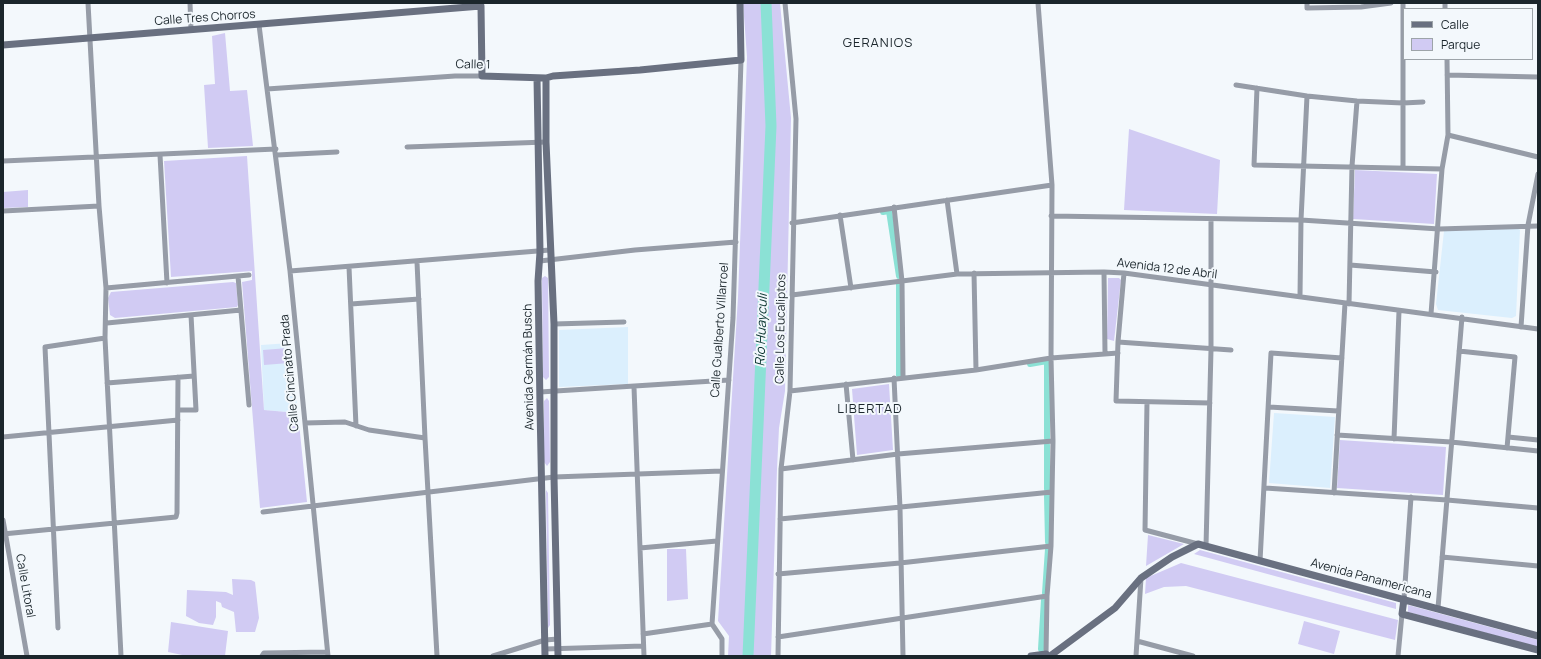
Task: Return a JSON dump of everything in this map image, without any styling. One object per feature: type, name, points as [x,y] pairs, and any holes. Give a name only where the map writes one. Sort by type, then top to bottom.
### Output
[{"type":"main road","name":"Calle Gualberto Villarroel","points":[[740,3],[741,60]]},
{"type":"main road","name":"Calle Tres Chorros","points":[[3,45],[259,25],[481,5]]},
{"type":"main road","points":[[481,5],[482,76]]},
{"type":"main road","name":"Calle 1","points":[[482,76],[546,78],[553,76],[640,70],[741,60]]},
{"type":"main road","name":"Avenida Germán Busch","points":[[537,78],[554,324],[554,477],[558,652]]},
{"type":"main road","name":"Avenida Germán Busch","points":[[545,652],[541,478],[540,252],[542,142],[546,78]]},
{"type":"main road","points":[[1030,656],[1048,655],[1115,608],[1141,578],[1172,557],[1198,544]]},
{"type":"main road","name":"Avenida Panamericana","points":[[1198,544],[1538,636]]},
{"type":"main road","points":[[1404,599],[1402,614],[1538,650]]},
{"type":"street","points":[[88,3],[99,206],[106,288],[107,384],[121,656]]},
{"type":"street","points":[[190,3],[191,30]]},
{"type":"street","name":"Calle Los Eucaliptos","points":[[778,656],[778,574],[781,469],[790,390],[792,223],[796,119],[785,3]]},
{"type":"street","points":[[1038,3],[1052,186],[1050,216],[1050,272],[1053,441],[1051,546],[1047,596],[1048,655]]},
{"type":"street","points":[[1306,3],[1307,8],[1361,7],[1391,3]]},
{"type":"street","points":[[1403,3],[1403,168]]},
{"type":"street","points":[[259,25],[267,89]]},
{"type":"street","name":"Calle Gualberto Villarroel","points":[[712,624],[729,380],[736,242],[741,60]]},
{"type":"street","points":[[1431,314],[1436,272],[1442,169],[1448,135],[1447,60]]},
{"type":"street","points":[[1447,75],[1538,77]]},
{"type":"street","name":"Calle 1","points":[[267,89],[455,76],[482,76]]},
{"type":"street","points":[[1236,85],[1307,96],[1357,101],[1403,103],[1423,102]]},
{"type":"street","points":[[1257,88],[1254,165],[1442,169]]},
{"type":"street","name":"Calle Cincinato Prada","points":[[267,89],[276,149],[290,271],[312,506],[328,654]]},
{"type":"street","points":[[1300,296],[1301,220],[1307,96]]},
{"type":"street","points":[[1334,493],[1338,412],[1350,265],[1352,166],[1357,101]]},
{"type":"street","points":[[1448,135],[1538,157]]},
{"type":"street","points":[[407,147],[542,142]]},
{"type":"street","points":[[3,162],[276,149]]},
{"type":"street","points":[[276,155],[337,152]]},
{"type":"street","points":[[160,155],[167,283]]},
{"type":"street","points":[[1521,327],[1528,225],[1538,174]]},
{"type":"street","points":[[792,223],[894,207],[1052,186]]},
{"type":"street","points":[[947,200],[957,274]]},
{"type":"street","points":[[3,211],[99,206]]},
{"type":"street","points":[[894,207],[902,281],[903,377]]},
{"type":"street","points":[[840,215],[851,288]]},
{"type":"street","points":[[1050,216],[1301,220],[1439,229],[1528,225],[1538,226]]},
{"type":"street","points":[[1206,546],[1211,350],[1211,219]]},
{"type":"street","points":[[540,261],[635,250],[736,242]]},
{"type":"street","points":[[290,271],[417,262],[550,250]]},
{"type":"street","points":[[417,262],[437,656]]},
{"type":"street","points":[[1350,265],[1436,272]]},
{"type":"street","points":[[350,267],[356,426]]},
{"type":"street","points":[[1104,272],[1105,353]]},
{"type":"street","name":"Avenida 12 de Abril","points":[[792,295],[957,274],[1104,272],[1124,273],[1211,284],[1399,311],[1462,317],[1538,329]]},
{"type":"street","points":[[974,273],[976,370]]},
{"type":"street","points":[[1124,273],[1118,342],[1116,401],[1210,403]]},
{"type":"street","points":[[106,288],[249,275]]},
{"type":"street","points":[[238,276],[249,404]]},
{"type":"street","points":[[351,304],[419,299]]},
{"type":"street","points":[[107,323],[241,310]]},
{"type":"street","points":[[1394,439],[1399,311]]},
{"type":"street","points":[[178,410],[196,410],[191,315]]},
{"type":"street","points":[[1438,608],[1462,317]]},
{"type":"street","points":[[554,324],[624,322]]},
{"type":"street","points":[[58,628],[45,347],[106,338]]},
{"type":"street","points":[[1118,342],[1211,350],[1232,350]]},
{"type":"street","points":[[1459,351],[1515,357],[1507,448]]},
{"type":"street","points":[[790,390],[976,370],[1051,358],[1118,353]]},
{"type":"street","points":[[1260,561],[1271,353],[1342,358]]},
{"type":"street","points":[[107,384],[194,376]]},
{"type":"street","points":[[4,534],[176,517],[178,377]]},
{"type":"street","points":[[894,378],[900,508],[903,656]]},
{"type":"street","points":[[540,392],[729,380]]},
{"type":"street","points":[[846,384],[853,460]]},
{"type":"street","points":[[634,386],[644,656]]},
{"type":"street","name":"Avenida Panamericana","points":[[1147,402],[1145,530],[1198,544]]},
{"type":"street","points":[[1269,407],[1338,412]]},
{"type":"street","points":[[3,437],[178,420]]},
{"type":"street","points":[[304,423],[345,422],[369,430],[425,438]]},
{"type":"street","points":[[1337,435],[1451,442],[1538,451]]},
{"type":"street","points":[[1508,437],[1538,440]]},
{"type":"street","points":[[781,469],[898,454],[1053,441]]},
{"type":"street","points":[[263,512],[541,478],[722,471]]},
{"type":"street","points":[[1265,488],[1447,500],[1538,508]]},
{"type":"street","points":[[780,519],[1052,492]]},
{"type":"street","points":[[1404,599],[1411,498]]},
{"type":"street","name":"Calle Litoral","points":[[3,520],[4,534],[27,656]]},
{"type":"street","points":[[640,548],[717,541]]},
{"type":"street","points":[[778,574],[900,563],[1051,546]]},
{"type":"street","points":[[1442,557],[1538,566]]},
{"type":"street","points":[[1136,656],[1141,578]]},
{"type":"street","points":[[778,637],[1047,596]]},
{"type":"street","points":[[1398,656],[1402,614]]},
{"type":"street","points":[[643,634],[712,624],[722,639],[722,656]]},
{"type":"street","points":[[494,656],[545,640],[558,639]]},
{"type":"street","points":[[1137,641],[1193,656]]},
{"type":"street","points":[[545,652],[643,646]]},
{"type":"street","points":[[263,655],[328,654]]},
{"type":"shaded area","points":[[1517,228],[1520,230],[1516,316],[1512,318],[1438,310],[1436,304],[1444,231]]},
{"type":"shaded area","points":[[628,327],[628,384],[559,387],[559,330]]},
{"type":"shaded area","points":[[290,343],[298,413],[264,410],[261,345]]},
{"type":"shaded area","points":[[1274,413],[1335,417],[1330,488],[1269,483]]},
{"type":"green space","points":[[743,3],[780,3],[791,118],[785,391],[779,428],[771,656],[728,656],[729,636],[718,621],[738,297],[747,57]]},
{"type":"green space","points":[[225,33],[230,91],[247,90],[253,146],[208,148],[204,85],[215,84],[212,36]]},
{"type":"green space","points":[[1129,129],[1220,160],[1217,214],[1124,210]]},
{"type":"green space","points":[[247,156],[264,410],[298,413],[307,502],[260,508],[242,282],[252,280],[252,271],[171,277],[164,161]]},
{"type":"green space","points":[[1355,170],[1437,174],[1434,224],[1353,219]]},
{"type":"green space","points":[[28,190],[28,207],[3,208],[3,192]]},
{"type":"green space","points":[[545,276],[548,278],[549,377],[546,380],[543,377],[542,278]]},
{"type":"green space","points":[[1108,278],[1119,278],[1121,280],[1114,341],[1107,339]]},
{"type":"green space","points":[[233,282],[236,283],[237,307],[115,318],[110,315],[108,298],[111,292]]},
{"type":"green space","points":[[288,348],[289,363],[264,365],[263,350]]},
{"type":"green space","points":[[889,384],[893,450],[857,455],[852,389]]},
{"type":"green space","points":[[547,398],[549,401],[550,462],[547,466],[544,462],[544,401]]},
{"type":"green space","points":[[1340,440],[1446,447],[1443,495],[1337,488]]},
{"type":"green space","points":[[546,490],[548,493],[550,625],[548,628]]},
{"type":"green space","points":[[1148,535],[1184,544],[1146,566]]},
{"type":"green space","points":[[667,549],[686,549],[688,599],[667,601]]},
{"type":"green space","points":[[1200,550],[1396,603],[1396,609],[1194,554]]},
{"type":"green space","points":[[1181,563],[1398,620],[1395,640],[1186,586],[1164,587],[1145,594],[1146,578]]},
{"type":"green space","points":[[232,579],[251,580],[255,582],[259,618],[255,632],[236,632],[234,612],[222,607],[221,603],[216,601],[216,617],[213,625],[199,623],[186,616],[187,590],[226,592],[233,595]]},
{"type":"green space","points":[[1408,605],[1538,640],[1538,647],[1408,612]]},
{"type":"green space","points":[[1304,621],[1340,631],[1334,654],[1298,644]]},
{"type":"green space","points":[[171,622],[228,631],[225,656],[187,656],[168,652]]},
{"type":"waterway","name":"Río Huayculi","points":[[748,656],[771,126],[766,3]]},
{"type":"waterway","points":[[883,212],[889,211],[899,276]]},
{"type":"waterway","points":[[899,284],[899,375]]},
{"type":"waterway","points":[[1030,364],[1047,361],[1047,438]]},
{"type":"waterway","points":[[1047,445],[1047,489]]},
{"type":"waterway","points":[[1047,496],[1048,542]]},
{"type":"waterway","points":[[1045,593],[1048,549]]},
{"type":"waterway","points":[[1041,649],[1044,600]]},
{"type":"district","name":"GERANIOS","points":[[878,43]]},
{"type":"district","name":"LIBERTAD","points":[[870,409]]}]
